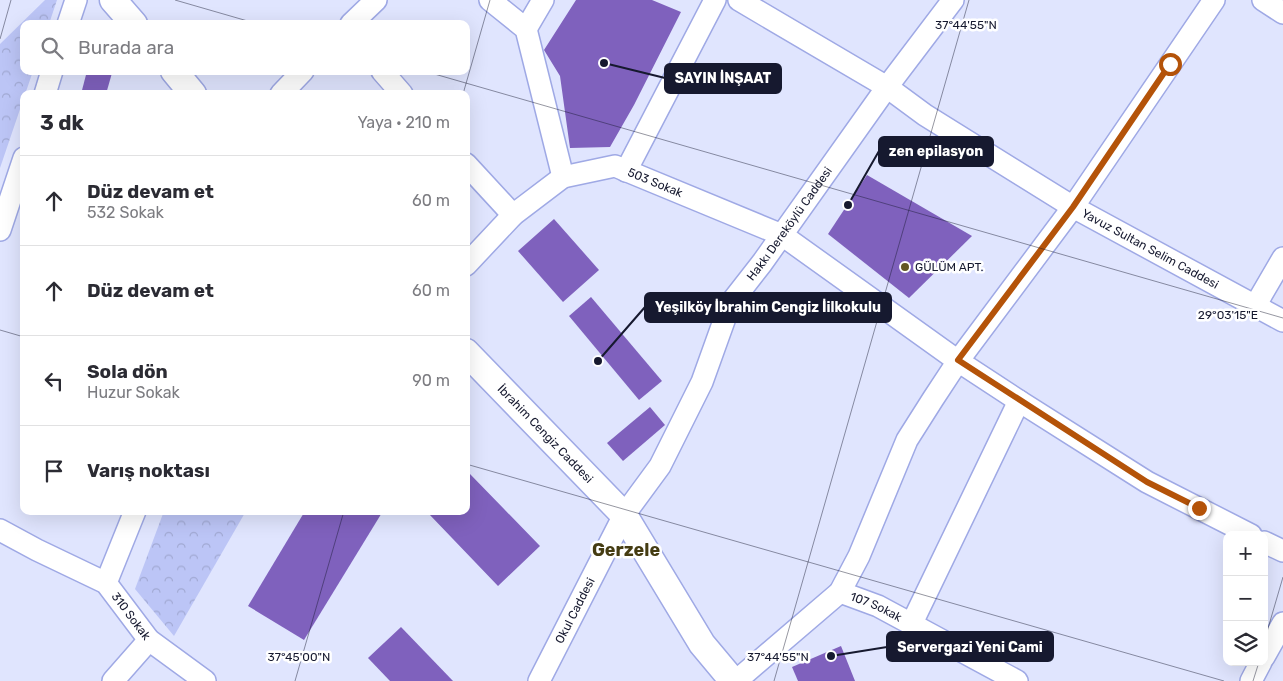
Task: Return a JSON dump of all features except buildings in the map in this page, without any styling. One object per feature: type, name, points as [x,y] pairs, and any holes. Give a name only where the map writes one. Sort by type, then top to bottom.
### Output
[{"type":"main road","points":[[113,0],[130,20]]},
{"type":"main road","points":[[128,0],[145,20]]},
{"type":"main road","points":[[177,75],[190,90]]},
{"type":"main road","points":[[190,75],[202,90]]},
{"type":"main road","name":"İbrahim Cengiz Caddesi","points":[[470,356],[624,515],[702,644],[734,681]]},
{"type":"main road","name":"İbrahim Cengiz Caddesi","points":[[470,370],[587,491],[624,515]]},
{"type":"street","points":[[69,20],[76,0]]},
{"type":"street","points":[[355,20],[376,0]]},
{"type":"street","points":[[490,0],[526,29],[563,177]]},
{"type":"street","points":[[526,29],[543,0]]},
{"type":"street","points":[[626,171],[716,0]]},
{"type":"street","name":"Yavuz Sultan Selim Caddesi","points":[[739,0],[887,87],[925,115],[1073,207],[1283,322]]},
{"type":"street","name":"Hakkı Dereköylü Caddesi","points":[[624,515],[660,466],[669,449],[702,382],[730,304],[887,87],[953,0]]},
{"type":"street","points":[[734,681],[840,592],[859,556],[907,440],[958,360],[1073,207],[1214,0]]},
{"type":"street","points":[[1263,0],[1283,13]]},
{"type":"street","points":[[46,90],[51,75]]},
{"type":"street","points":[[285,90],[299,75]]},
{"type":"street","points":[[385,75],[399,90]]},
{"type":"street","name":"503 Sokak","points":[[470,261],[513,216],[563,177],[616,166],[782,234],[958,360],[1019,401],[1147,482],[1243,531]]},
{"type":"street","points":[[470,168],[513,216]]},
{"type":"street","points":[[0,230],[20,170]]},
{"type":"street","points":[[1255,306],[1283,258]]},
{"type":"street","points":[[912,624],[1019,401]]},
{"type":"street","points":[[106,583],[133,515]]},
{"type":"street","name":"Okul Caddesi","points":[[539,681],[624,515]]},
{"type":"street","name":"310 Sokak","points":[[0,530],[106,583],[148,640],[206,681]]},
{"type":"street","points":[[1268,544],[1283,551]]},
{"type":"street","name":"107 Sokak","points":[[840,592],[878,606],[1017,681]]},
{"type":"street","points":[[1268,650],[1283,623]]},
{"type":"street","points":[[113,681],[148,640]]},
{"type":"street","points":[[1251,681],[1259,666]]},
{"type":"green space","points":[[45,0],[57,0],[50,20],[25,20]]},
{"type":"green space","points":[[20,24],[20,75],[32,75],[27,90],[20,90],[20,109],[0,168],[0,44]]},
{"type":"green space","points":[[163,515],[244,515],[174,636],[135,589]]},
{"type":"place","name":"SAYIN İNŞAAT","points":[[604,63]]},
{"type":"place","name":"zen epilasyon","points":[[848,205]]},
{"type":"place","name":"GÜLÜM APT.","points":[[905,267]]},
{"type":"place","name":"Yeşilköy İbrahim Cengiz İilkokulu","points":[[598,361]]},
{"type":"place","name":"Servergazi Yeni Cami","points":[[831,656]]},
{"type":"district","name":"Gerzele","points":[[626,550]]},
{"type":"route","points":[[1170,64],[1073,207],[958,360],[1147,482],[1199,508]]}]
